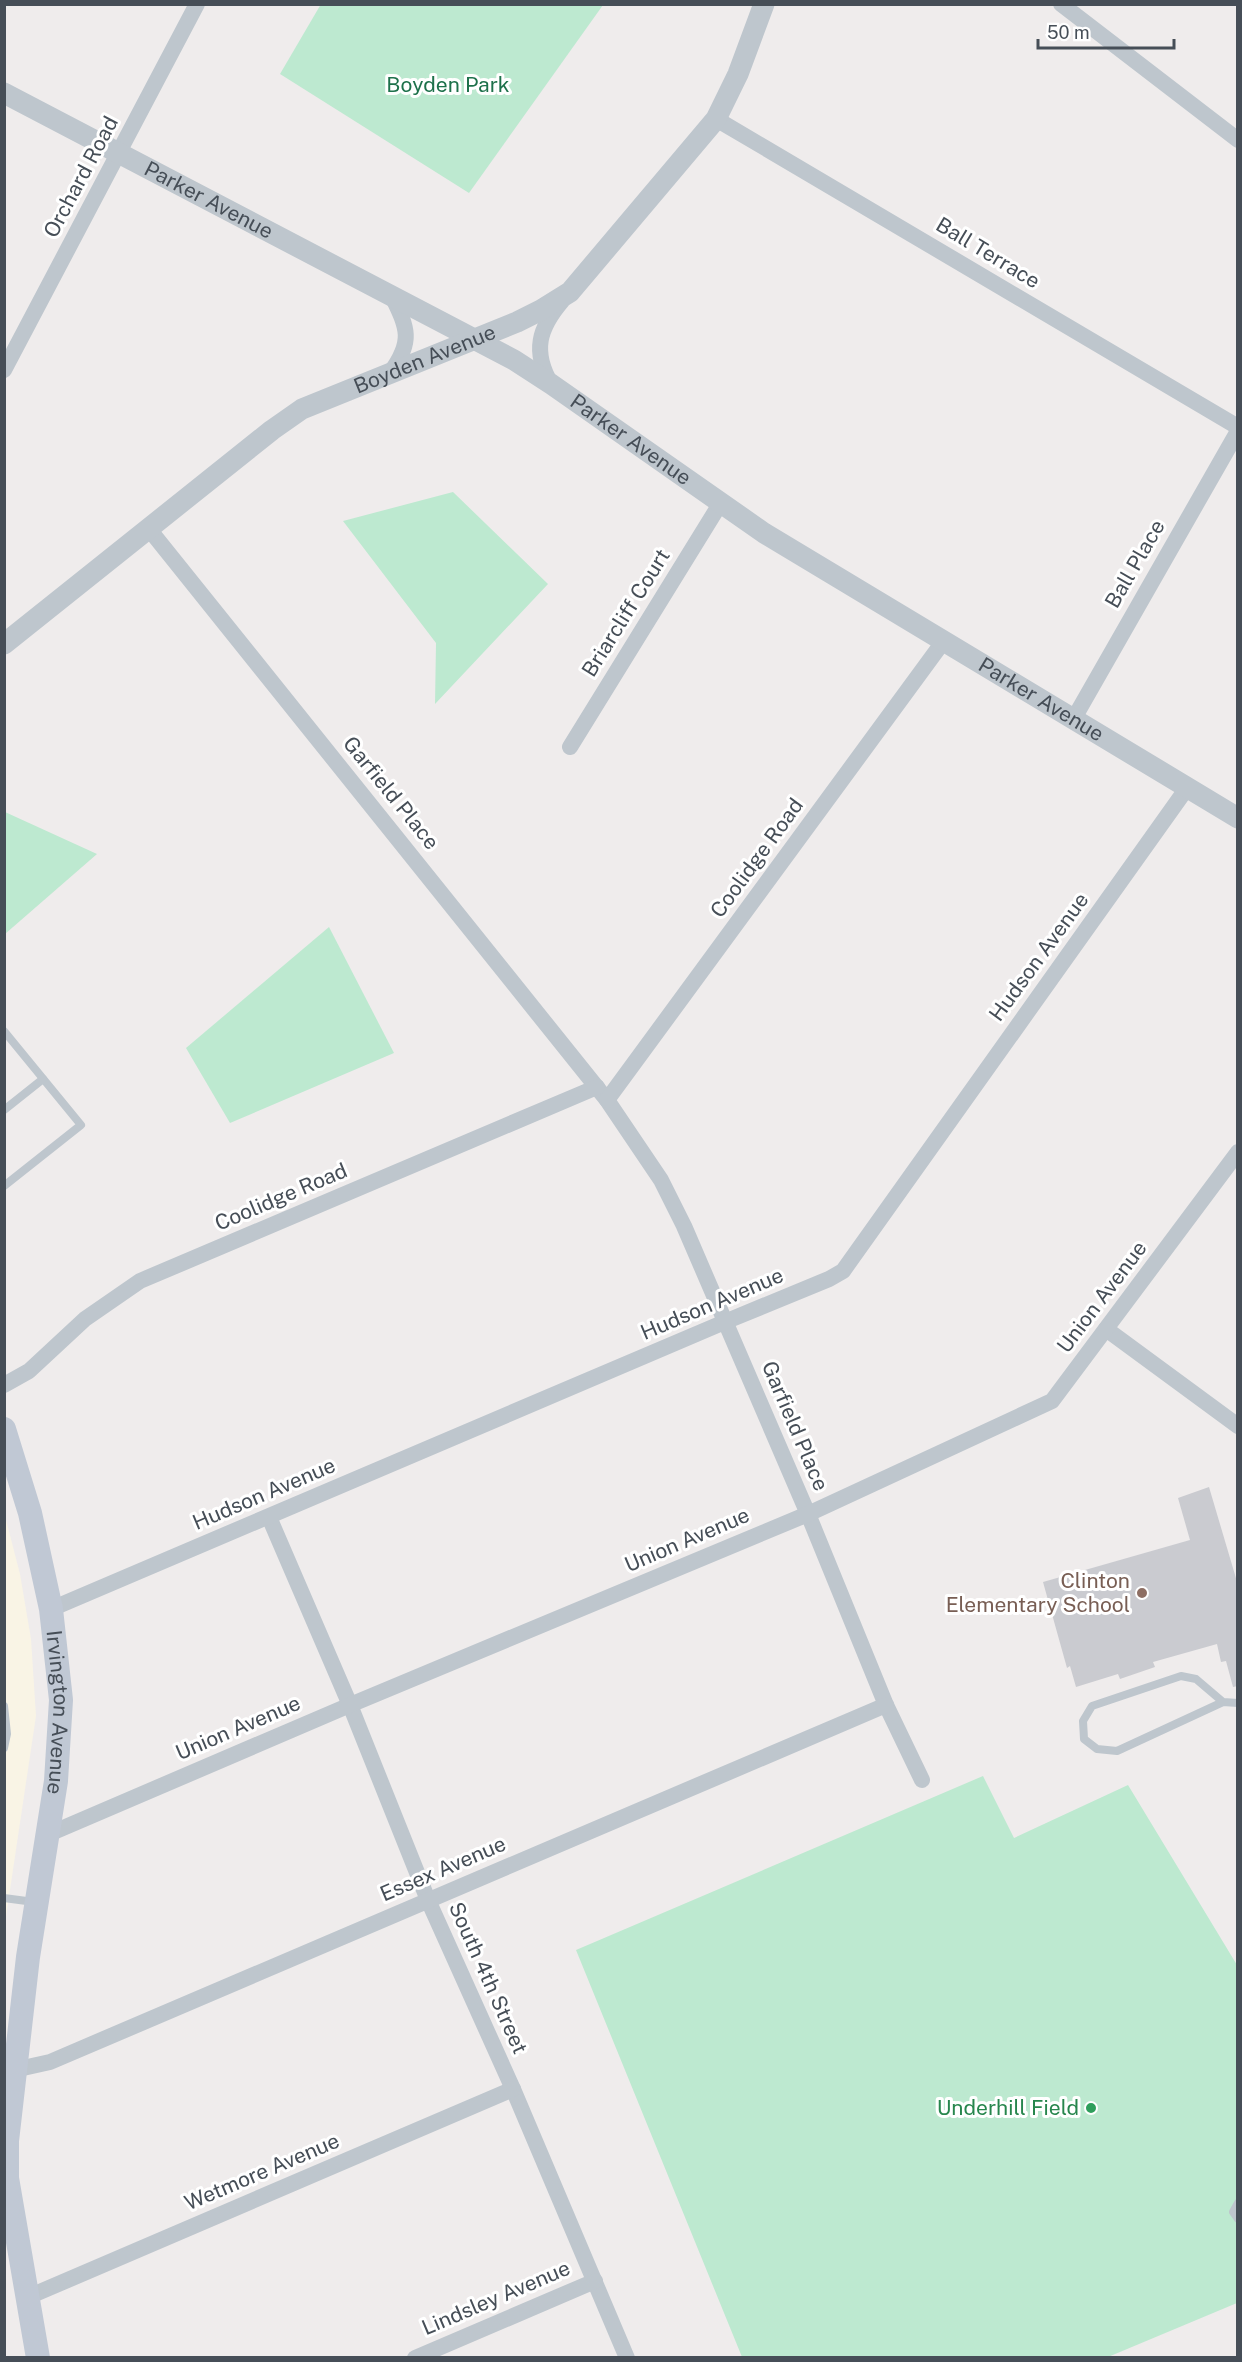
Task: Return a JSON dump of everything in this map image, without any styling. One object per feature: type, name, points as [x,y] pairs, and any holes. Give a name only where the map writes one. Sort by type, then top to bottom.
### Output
[{"type":"main road","name":"Irvington Avenue","points":[[4,1429],[30,1513],[51,1609],[58,1659],[61,1711],[56,1781],[49,1834],[10,2071],[7,2141],[10,2228],[28,2297],[38,2358]]},
{"type":"street","name":"Orchard Road","points":[[4,370],[197,4]]},
{"type":"street","name":"Boyden Avenue","points":[[4,644],[272,430],[302,409],[541,310],[570,292],[716,119],[738,74],[764,4]]},
{"type":"street","points":[[1060,4],[1238,140]]},
{"type":"street","name":"Parker Avenue","points":[[4,93],[514,360],[764,533],[1238,818]]},
{"type":"street","name":"Ball Terrace","points":[[716,119],[1238,429]]},
{"type":"street","points":[[551,384],[543,370],[540,342],[548,318],[570,292]]},
{"type":"street","points":[[391,372],[404,354],[406,341],[405,324],[392,296]]},
{"type":"street","name":"Ball Place","points":[[1072,720],[1238,429]]},
{"type":"street","name":"Briarcliff Court","points":[[570,747],[720,504]]},
{"type":"street","name":"Garfield Place","points":[[149,529],[602,1093],[661,1180],[727,1321],[886,1706],[922,1780]]},
{"type":"street","name":"Coolidge Road","points":[[4,1385],[29,1371],[85,1319],[140,1281],[602,1093],[943,642]]},
{"type":"street","name":"Hudson Avenue","points":[[51,1609],[830,1279],[843,1271],[1188,788]]},
{"type":"street","name":"Union Avenue","points":[[49,1834],[350,1705],[808,1514],[1052,1401],[1238,1152]]},
{"type":"street","points":[[1106,1329],[1238,1426]]},
{"type":"street","name":"South 4th Street","points":[[269,1517],[350,1705],[428,1900],[513,2089],[627,2358]]},
{"type":"street","name":"Essex Avenue","points":[[10,2071],[50,2062],[886,1706]]},
{"type":"street","name":"Wetmore Avenue","points":[[28,2297],[513,2089]]},
{"type":"street","name":"Lindsley Avenue","points":[[415,2358],[595,2281]]},
{"type":"lane","points":[[4,1186],[81,1125],[5,1032]]},
{"type":"lane","points":[[4,1110],[43,1078]]},
{"type":"lane","points":[[1223,1702],[1196,1679],[1181,1676],[1092,1706],[1083,1721],[1084,1739],[1097,1749],[1117,1751],[1223,1702],[1238,1703]]},
{"type":"lane","points":[[4,1706],[7,1734],[4,1748]]},
{"type":"lane","points":[[4,1898],[37,1902]]},
{"type":"lane","points":[[1238,2203],[1233,2212],[1238,2219]]},
{"type":"shaded area","points":[[5,1516],[20,1574],[31,1639],[36,1716],[5,1923]]},
{"type":"green space","name":"Boyden Park","points":[[321,4],[603,5],[469,193],[280,74]]},
{"type":"green space","points":[[453,492],[548,584],[435,704],[436,643],[343,521]]},
{"type":"green space","points":[[5,812],[97,854],[5,934]]},
{"type":"green space","points":[[329,927],[394,1053],[230,1123],[186,1048]]},
{"type":"green space","points":[[983,1776],[1014,1838],[1128,1785],[1237,1965],[1237,2303],[1108,2357],[742,2357],[576,1950]]},
{"type":"building","name":"Clinton Elementary School","points":[[1209,1487],[1238,1585],[1238,1686],[1233,1687],[1226,1661],[1221,1662],[1217,1644],[1153,1662],[1155,1667],[1120,1679],[1118,1674],[1076,1687],[1070,1666],[1067,1668],[1043,1582],[1190,1540],[1178,1498]]},
{"type":"place","name":"Clinton Elementary School","points":[[1142,1593]]},
{"type":"place","name":"Underhill Field","points":[[1091,2108]]}]
